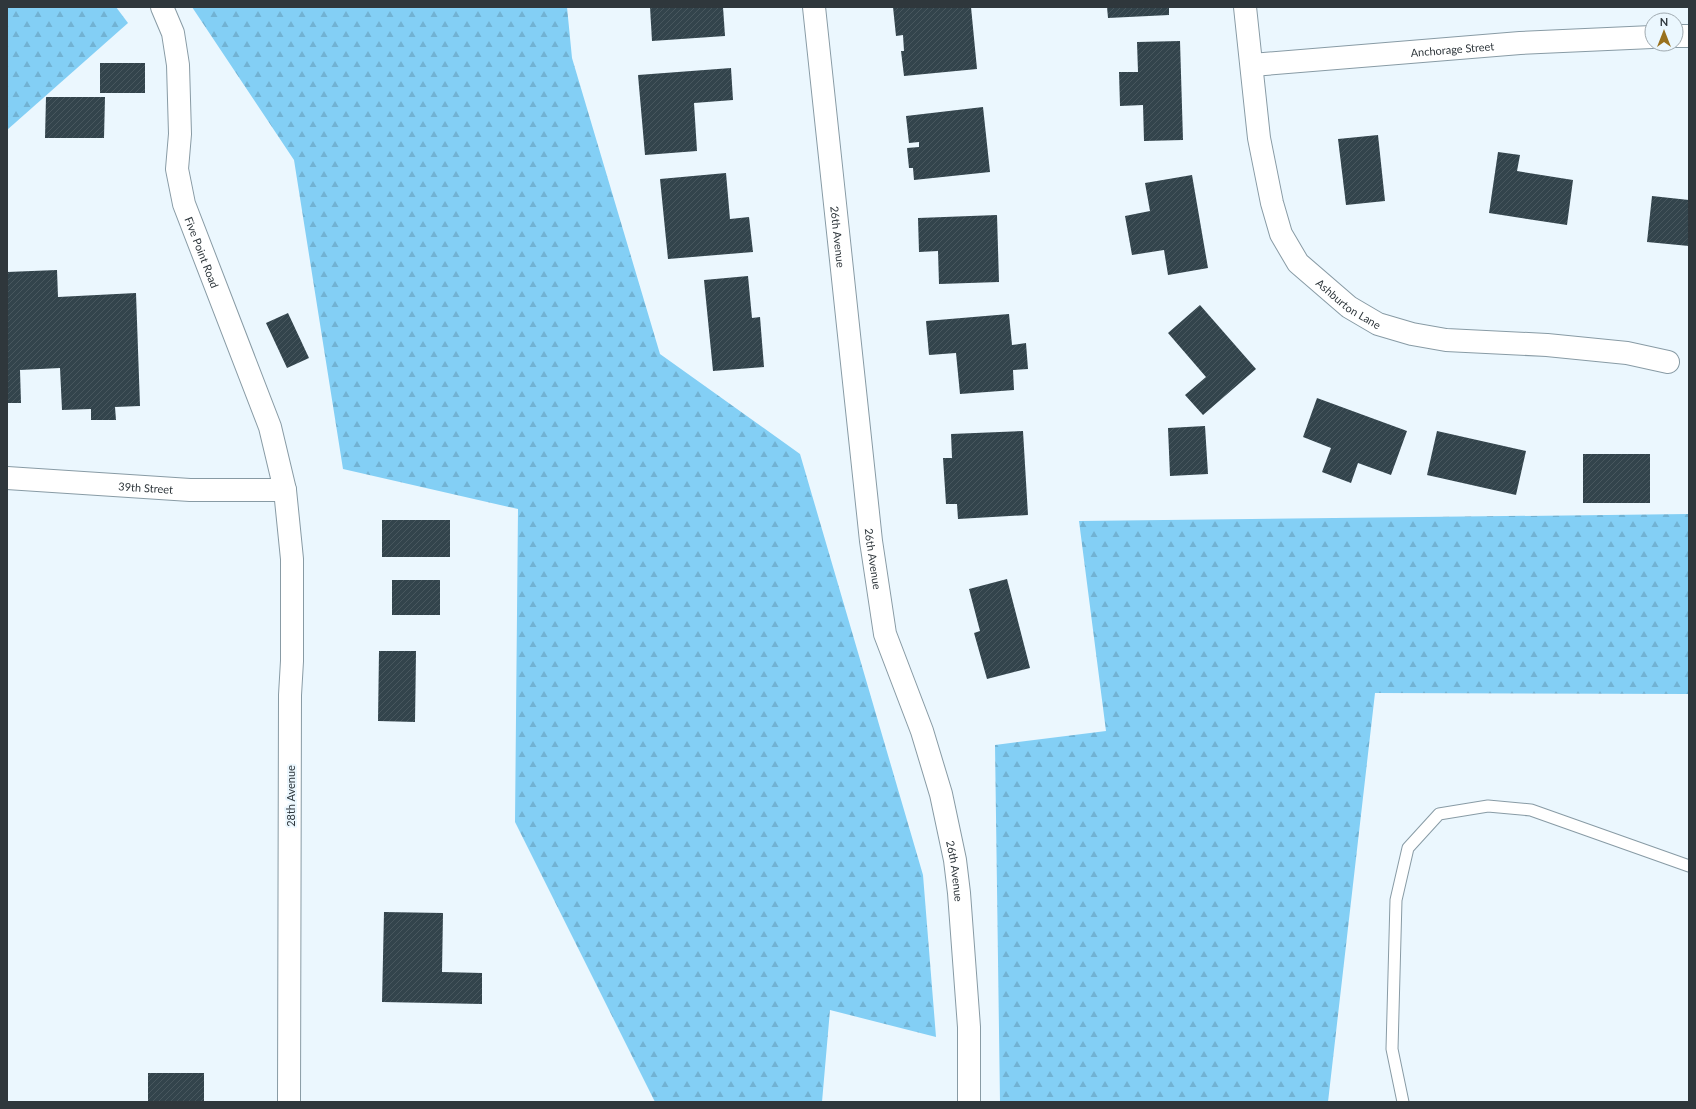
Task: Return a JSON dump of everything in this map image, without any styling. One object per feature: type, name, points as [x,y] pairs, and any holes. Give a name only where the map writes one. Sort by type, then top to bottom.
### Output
[{"type":"street","name":"Five Point Road","points":[[162,7],[172,33],[178,66],[180,134],[177,169],[184,204],[270,427],[285,490]]},
{"type":"street","name":"26th Avenue","points":[[814,7],[870,533],[885,634],[922,730],[941,794],[955,860],[959,893],[969,1027],[969,1102]]},
{"type":"street","name":"Ashburton Lane","points":[[1245,7],[1259,138],[1272,203],[1281,234],[1298,263],[1349,307],[1378,324],[1412,334],[1446,340],[1547,345],[1627,353],[1668,362]]},
{"type":"street","name":"Anchorage Street","points":[[1252,66],[1520,42],[1644,37]]},
{"type":"street","name":"39th Street","points":[[7,478],[190,490],[285,490]]},
{"type":"street","name":"28th Avenue","points":[[285,490],[292,559],[292,661],[290,695],[289,1102]]},
{"type":"lane","points":[[1403,1102],[1392,1049],[1396,900],[1408,848],[1439,814],[1488,806],[1532,810],[1689,866]]},
{"type":"green space","points":[[7,7],[116,7],[128,23],[7,130]]},
{"type":"green space","points":[[192,7],[567,7],[572,58],[660,354],[800,454],[923,875],[936,1037],[830,1010],[822,1102],[655,1102],[515,822],[518,509],[343,469],[294,160]]},
{"type":"green space","points":[[1689,514],[1689,694],[1375,693],[1328,1102],[1000,1102],[995,745],[1106,731],[1079,521]]},
{"type":"building","points":[[650,7],[723,7],[725,36],[652,41]]},
{"type":"building","points":[[893,7],[971,7],[977,69],[904,76],[901,51],[904,51],[903,35],[896,36]]},
{"type":"building","points":[[1107,7],[1169,7],[1169,15],[1108,18]]},
{"type":"building","points":[[1180,41],[1183,140],[1144,141],[1143,105],[1120,106],[1119,72],[1138,72],[1137,42]]},
{"type":"building","points":[[100,63],[145,63],[145,93],[100,93]]},
{"type":"building","points":[[731,68],[733,100],[694,103],[697,151],[645,155],[638,75]]},
{"type":"building","points":[[46,97],[105,97],[104,138],[45,138]]},
{"type":"building","points":[[983,107],[990,172],[914,180],[913,168],[909,168],[907,148],[919,147],[919,142],[909,143],[906,116]]},
{"type":"building","points":[[1378,135],[1385,201],[1346,205],[1338,139]]},
{"type":"building","points":[[1498,152],[1520,155],[1517,171],[1573,180],[1567,225],[1489,213]]},
{"type":"building","points":[[726,173],[730,219],[749,217],[753,252],[668,259],[660,179]]},
{"type":"building","points":[[1192,175],[1208,268],[1168,275],[1164,250],[1132,255],[1125,216],[1150,211],[1145,183]]},
{"type":"building","points":[[1652,196],[1689,200],[1689,246],[1647,242]]},
{"type":"building","points":[[997,215],[999,282],[939,284],[938,251],[919,252],[918,218]]},
{"type":"building","points":[[57,270],[58,297],[136,293],[140,406],[115,407],[116,420],[91,420],[91,409],[62,410],[60,368],[20,370],[21,403],[7,403],[7,272]]},
{"type":"building","points":[[748,276],[752,318],[760,317],[764,367],[713,371],[704,280]]},
{"type":"building","points":[[1200,305],[1256,369],[1203,415],[1185,395],[1206,377],[1168,333]]},
{"type":"building","points":[[288,313],[309,358],[287,368],[266,323]]},
{"type":"building","points":[[1009,314],[1012,345],[1026,343],[1028,369],[1013,370],[1014,390],[960,394],[956,353],[929,355],[926,321]]},
{"type":"building","points":[[1317,398],[1407,431],[1391,475],[1358,463],[1351,483],[1322,472],[1331,448],[1303,437]]},
{"type":"building","points":[[1205,426],[1208,474],[1170,476],[1168,428]]},
{"type":"building","points":[[1023,431],[1028,515],[958,519],[957,504],[946,504],[943,458],[952,458],[951,434]]},
{"type":"building","points":[[1437,431],[1526,451],[1516,495],[1427,475]]},
{"type":"building","points":[[1583,454],[1650,454],[1650,503],[1583,503]]},
{"type":"building","points":[[382,520],[450,520],[450,557],[382,557]]},
{"type":"building","points":[[1007,579],[1030,668],[987,679],[974,633],[980,631],[969,589]]},
{"type":"building","points":[[392,580],[440,580],[440,615],[392,615]]},
{"type":"building","points":[[379,651],[416,651],[415,722],[378,721]]},
{"type":"building","points":[[384,912],[443,913],[442,972],[482,973],[482,1004],[382,1002]]},
{"type":"building","points":[[148,1073],[204,1073],[204,1102],[148,1102]]}]
